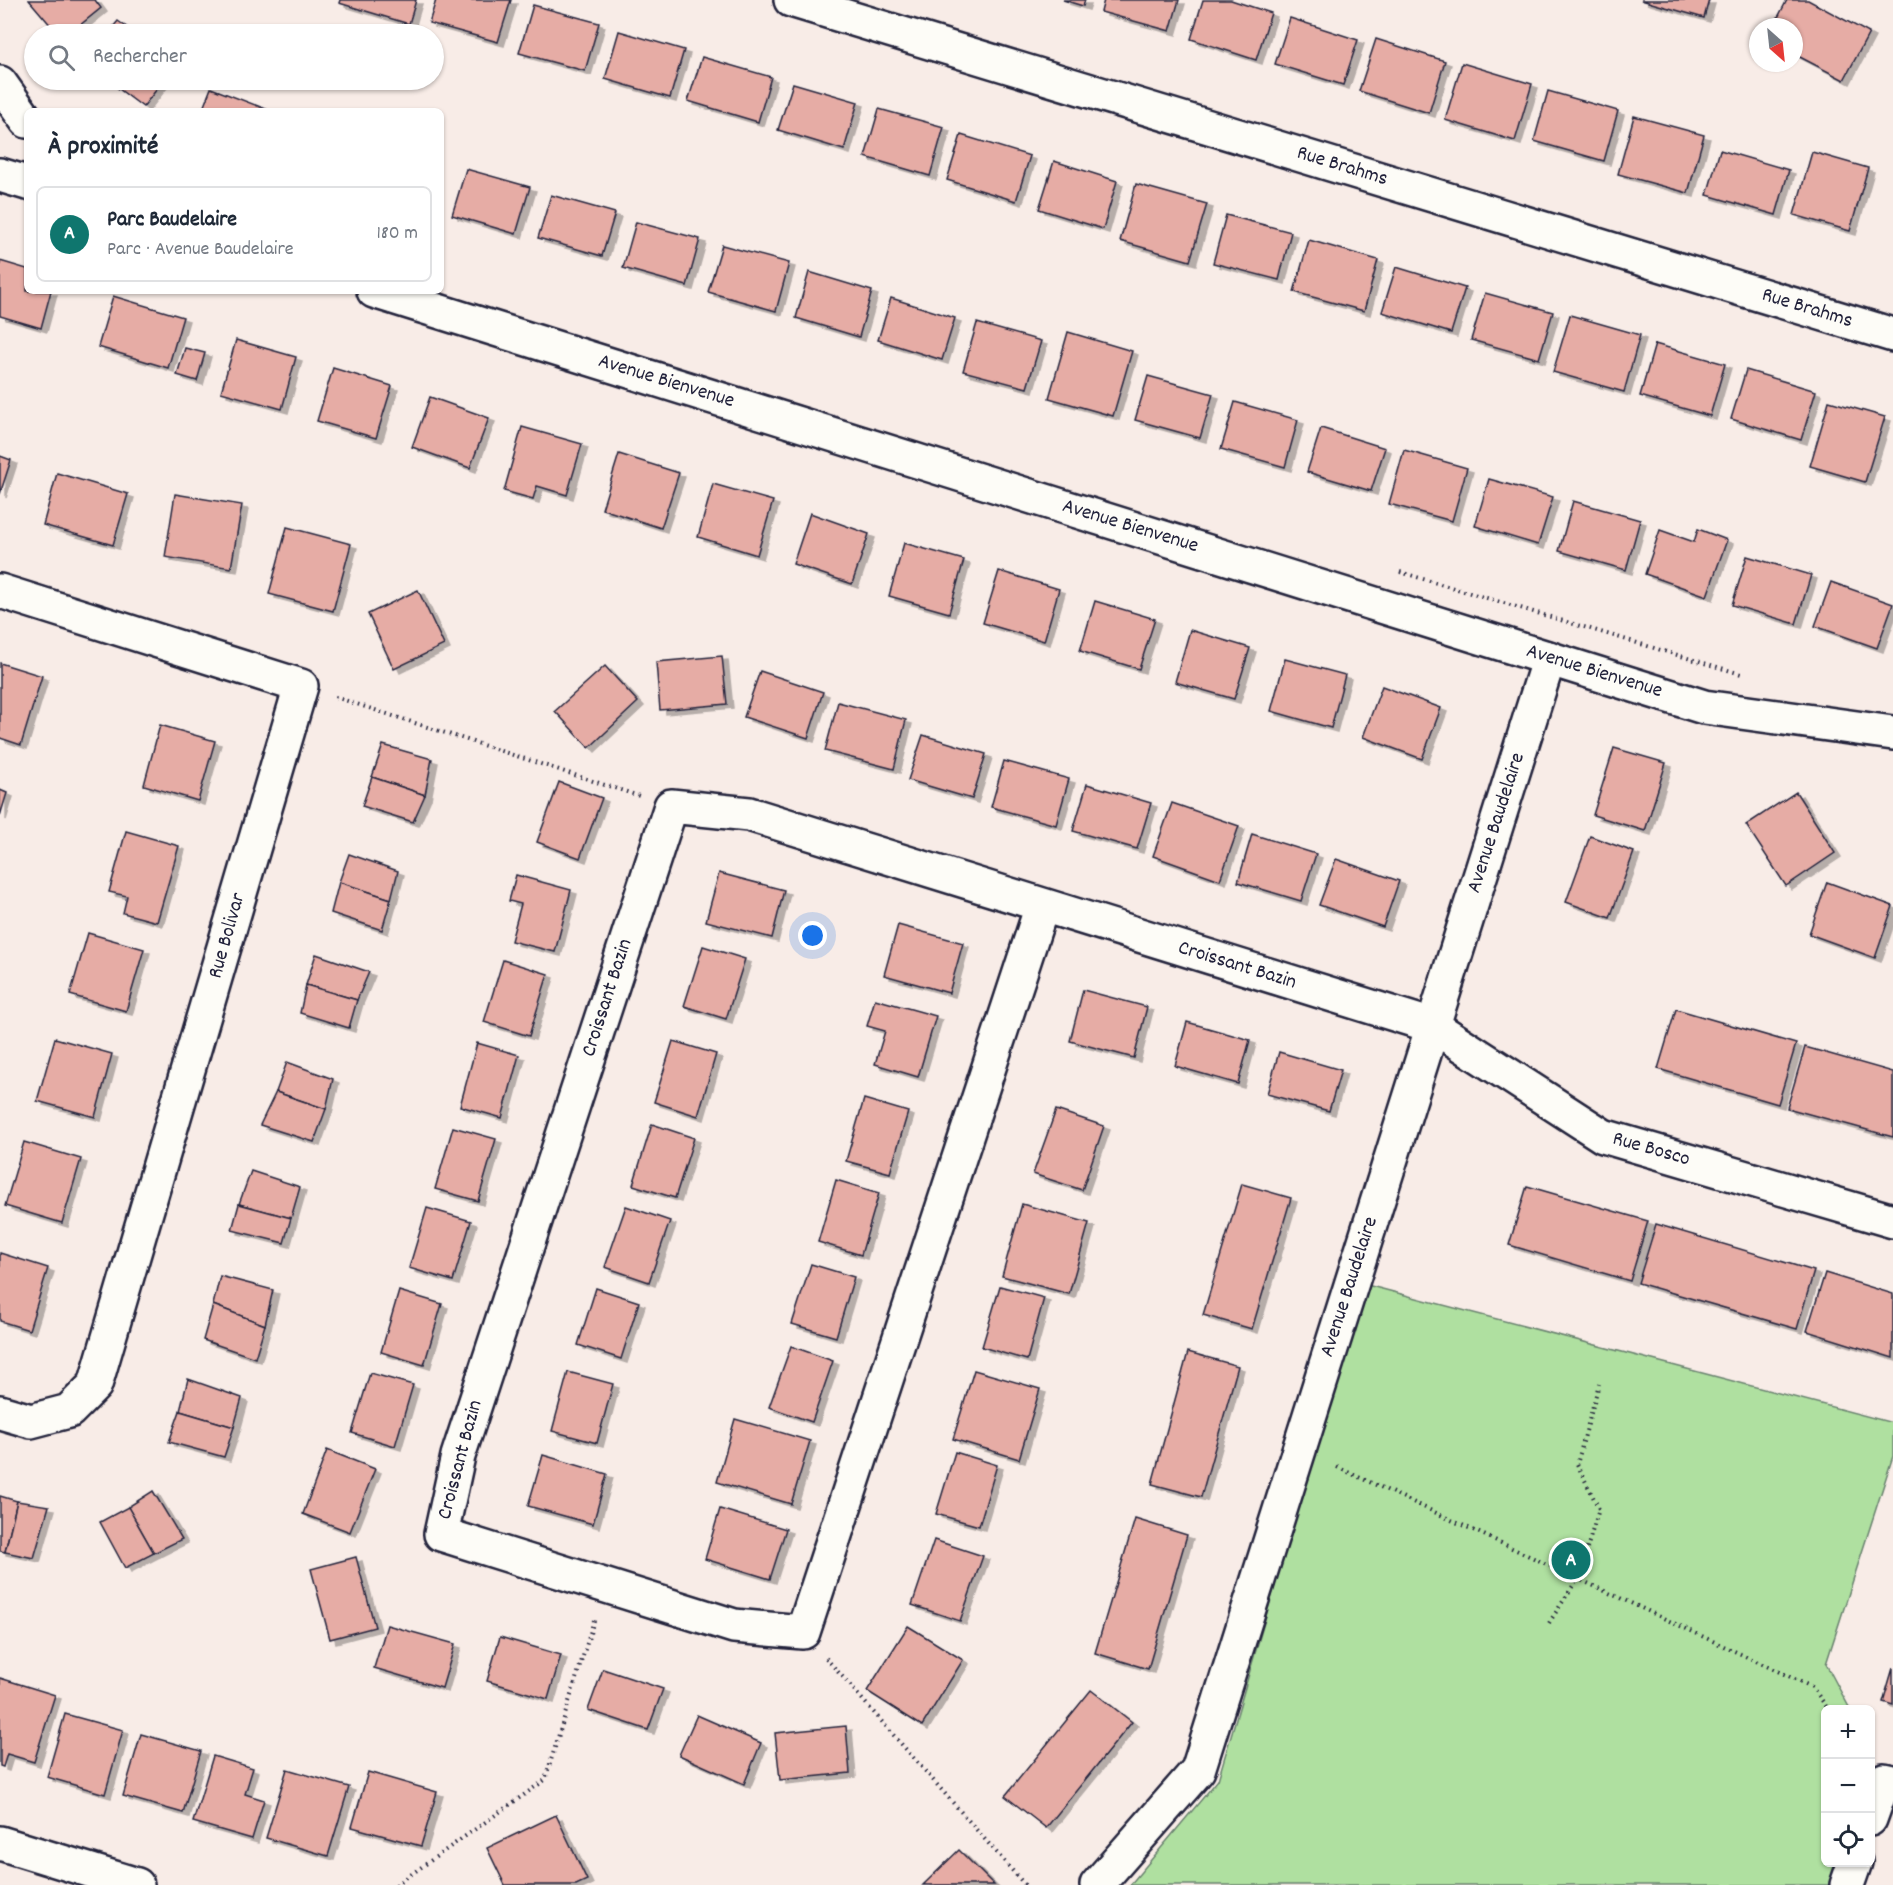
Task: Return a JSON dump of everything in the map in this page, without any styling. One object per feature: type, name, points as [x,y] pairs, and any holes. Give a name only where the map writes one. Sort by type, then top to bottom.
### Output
[{"type":"street","name":"Rue Brahms","points":[[791,0],[1893,335]]},
{"type":"street","points":[[0,83],[24,117]]},
{"type":"street","points":[[0,175],[24,182]]},
{"type":"street","name":"Avenue Bienvenue","points":[[384,294],[1704,706],[1893,733]]},
{"type":"street","points":[[0,591],[301,686]]},
{"type":"street","name":"Avenue Baudelaire","points":[[1097,1885],[1198,1770],[1549,658]]},
{"type":"street","name":"Rue Bolivar","points":[[0,1412],[31,1421],[69,1411],[95,1385],[301,686]]},
{"type":"street","name":"Croissant Bazin","points":[[803,1632],[734,1626],[441,1534],[458,1456],[671,806],[749,814],[1433,1026]]},
{"type":"street","points":[[803,1632],[1042,906]]},
{"type":"street","name":"Rue Bosco","points":[[1433,1026],[1603,1136],[1893,1221]]},
{"type":"street","points":[[1872,1813],[1884,1780],[1893,1782]]},
{"type":"street","points":[[0,1843],[137,1885]]},
{"type":"street","points":[[1847,1885],[1854,1867]]},
{"type":"path","points":[[301,686],[671,806]]},
{"type":"path","points":[[1549,1623],[1578,1578],[1599,1509],[1577,1464],[1599,1384]]},
{"type":"path","points":[[1336,1467],[1812,1687],[1825,1705]]},
{"type":"path","points":[[396,1885],[545,1780],[604,1585]]},
{"type":"path","points":[[803,1632],[1025,1885]]},
{"type":"green space","points":[[1363,1284],[1893,1423],[1893,1456],[1826,1664],[1848,1705],[1821,1705],[1821,1867],[1842,1867],[1835,1885],[1130,1885],[1218,1780]]},
{"type":"building","points":[[29,0],[95,0],[101,8],[81,24],[49,24]]},
{"type":"building","points":[[340,0],[416,0],[409,24],[339,3]]},
{"type":"building","points":[[436,0],[511,0],[498,42],[444,27],[444,24],[429,23]]},
{"type":"building","points":[[1063,0],[1085,0],[1083,6]]},
{"type":"building","points":[[1104,0],[1179,0],[1170,31],[1101,12]]},
{"type":"building","points":[[1203,0],[1231,0],[1271,13],[1256,60],[1191,39]]},
{"type":"building","points":[[1641,0],[1709,0],[1704,18]]},
{"type":"building","points":[[1787,0],[1808,0],[1869,33],[1844,80],[1803,59],[1803,18],[1778,18]]},
{"type":"building","points":[[533,5],[599,23],[585,71],[519,53]]},
{"type":"building","points":[[1290,18],[1358,40],[1343,85],[1275,64]]},
{"type":"building","points":[[619,31],[684,50],[670,98],[605,79]]},
{"type":"building","points":[[1376,39],[1445,61],[1429,113],[1359,91]]},
{"type":"building","points":[[702,57],[771,77],[758,122],[688,101]]},
{"type":"building","points":[[1462,63],[1532,84],[1515,141],[1445,120]]},
{"type":"building","points":[[793,83],[858,102],[844,150],[778,130]]},
{"type":"building","points":[[120,90],[156,90],[143,107]]},
{"type":"building","points":[[210,90],[216,90],[263,108],[203,108]]},
{"type":"building","points":[[1548,91],[1618,111],[1604,161],[1534,141]]},
{"type":"building","points":[[879,109],[944,127],[930,176],[865,157]]},
{"type":"building","points":[[1634,116],[1704,135],[1688,193],[1618,174]]},
{"type":"building","points":[[961,135],[1030,156],[1016,201],[947,180]]},
{"type":"building","points":[[1720,150],[1789,170],[1776,215],[1707,195]]},
{"type":"building","points":[[1812,152],[1868,168],[1850,231],[1794,215]]},
{"type":"building","points":[[1054,161],[1117,181],[1103,229],[1039,209]]},
{"type":"building","points":[[466,169],[530,187],[516,234],[452,215]]},
{"type":"building","points":[[1136,184],[1207,204],[1190,261],[1120,241]]},
{"type":"building","points":[[551,195],[615,213],[602,256],[538,238]]},
{"type":"building","points":[[1226,215],[1291,232],[1279,280],[1213,263]]},
{"type":"building","points":[[636,222],[700,239],[687,286],[623,268]]},
{"type":"building","points":[[1309,240],[1378,260],[1364,311],[1294,292]]},
{"type":"building","points":[[722,245],[789,263],[776,311],[708,292]]},
{"type":"building","points":[[0,261],[24,268],[24,294],[50,294],[41,328],[0,316]]},
{"type":"building","points":[[1396,267],[1465,288],[1451,333],[1382,312]]},
{"type":"building","points":[[809,272],[872,291],[859,337],[796,318]]},
{"type":"building","points":[[1485,293],[1553,312],[1539,359],[1471,340]]},
{"type":"building","points":[[113,296],[183,317],[168,368],[98,347]]},
{"type":"building","points":[[891,298],[955,318],[942,360],[878,340]]},
{"type":"building","points":[[1570,315],[1640,335],[1624,392],[1553,372]]},
{"type":"building","points":[[977,323],[1041,341],[1027,388],[963,371]]},
{"type":"building","points":[[1068,332],[1132,351],[1113,416],[1049,398]]},
{"type":"building","points":[[236,340],[296,357],[282,409],[221,392]]},
{"type":"building","points":[[1655,344],[1725,364],[1710,416],[1640,396]]},
{"type":"building","points":[[185,348],[205,353],[197,381],[177,375]]},
{"type":"building","points":[[333,368],[392,386],[376,438],[317,421]]},
{"type":"building","points":[[1746,370],[1816,391],[1801,440],[1731,419]]},
{"type":"building","points":[[1148,376],[1213,394],[1200,438],[1135,420]]},
{"type":"building","points":[[430,397],[489,418],[470,468],[412,447]]},
{"type":"building","points":[[1829,401],[1885,417],[1865,482],[1810,466]]},
{"type":"building","points":[[1235,402],[1298,420],[1285,467],[1221,449]]},
{"type":"building","points":[[522,427],[582,444],[567,495],[537,486],[533,499],[504,491]]},
{"type":"building","points":[[1321,428],[1385,448],[1371,491],[1307,472]]},
{"type":"building","points":[[1404,450],[1467,468],[1452,521],[1389,504]]},
{"type":"building","points":[[619,454],[679,473],[661,528],[602,509]]},
{"type":"building","points":[[0,456],[11,460],[0,494]]},
{"type":"building","points":[[57,473],[128,494],[113,545],[43,525]]},
{"type":"building","points":[[1489,479],[1553,497],[1538,545],[1475,526]]},
{"type":"building","points":[[713,484],[773,501],[757,555],[698,537]]},
{"type":"building","points":[[175,494],[242,505],[231,568],[165,557]]},
{"type":"building","points":[[1573,501],[1640,520],[1626,570],[1559,551]]},
{"type":"building","points":[[810,513],[869,534],[852,584],[793,564]]},
{"type":"building","points":[[287,527],[351,544],[333,611],[269,594]]},
{"type":"building","points":[[1698,529],[1727,540],[1707,596],[1645,574],[1660,530],[1694,542]]},
{"type":"building","points":[[904,543],[964,560],[949,613],[889,596]]},
{"type":"building","points":[[1747,556],[1811,575],[1796,624],[1732,605]]},
{"type":"building","points":[[999,571],[1059,589],[1044,641],[983,623]]},
{"type":"building","points":[[1831,582],[1893,604],[1877,648],[1815,626]]},
{"type":"building","points":[[418,590],[444,645],[394,669],[368,614]]},
{"type":"building","points":[[1095,601],[1155,619],[1139,669],[1080,651]]},
{"type":"building","points":[[1190,630],[1250,648],[1234,699],[1175,682]]},
{"type":"building","points":[[722,656],[727,704],[660,710],[656,662]]},
{"type":"building","points":[[1285,659],[1345,675],[1331,728],[1271,711]]},
{"type":"building","points":[[0,663],[42,676],[21,745],[0,738]]},
{"type":"building","points":[[605,666],[638,702],[589,748],[555,711]]},
{"type":"building","points":[[760,671],[823,692],[808,738],[744,717]]},
{"type":"building","points":[[1382,686],[1441,708],[1422,759],[1363,737]]},
{"type":"building","points":[[838,702],[906,720],[894,769],[825,751]]},
{"type":"building","points":[[160,725],[215,741],[198,801],[144,785]]},
{"type":"building","points":[[923,735],[986,754],[972,799],[908,780]]},
{"type":"building","points":[[383,745],[432,759],[425,795],[372,777]]},
{"type":"building","points":[[1614,748],[1666,763],[1645,831],[1593,815]]},
{"type":"building","points":[[1004,761],[1069,779],[1056,825],[991,807]]},
{"type":"building","points":[[372,777],[425,795],[413,822],[362,806]]},
{"type":"building","points":[[559,782],[602,798],[580,858],[537,842]]},
{"type":"building","points":[[1087,784],[1151,803],[1137,849],[1073,831]]},
{"type":"building","points":[[0,790],[7,793],[0,816]]},
{"type":"building","points":[[1796,792],[1835,853],[1786,886],[1746,825]]},
{"type":"building","points":[[1172,803],[1239,826],[1220,880],[1153,856]]},
{"type":"building","points":[[126,831],[179,846],[157,922],[123,913],[127,896],[109,892]]},
{"type":"building","points":[[1252,834],[1316,854],[1301,901],[1238,882]]},
{"type":"building","points":[[1590,836],[1634,852],[1610,918],[1566,902]]},
{"type":"building","points":[[349,854],[398,871],[391,899],[339,882]]},
{"type":"building","points":[[1336,859],[1399,881],[1383,927],[1319,905]]},
{"type":"building","points":[[719,873],[784,890],[772,938],[706,921]]},
{"type":"building","points":[[516,875],[571,890],[555,952],[511,941],[521,904],[509,901]]},
{"type":"building","points":[[339,882],[391,899],[382,930],[331,913]]},
{"type":"building","points":[[1827,882],[1893,906],[1875,958],[1809,934]]},
{"type":"building","points":[[898,925],[963,943],[949,993],[884,975]]},
{"type":"building","points":[[88,933],[144,949],[126,1011],[70,995]]},
{"type":"building","points":[[703,946],[745,959],[726,1019],[684,1006]]},
{"type":"building","points":[[316,954],[369,972],[357,1000],[306,985]]},
{"type":"building","points":[[503,960],[548,974],[529,1036],[484,1022]]},
{"type":"building","points":[[306,985],[357,1000],[349,1028],[300,1013]]},
{"type":"building","points":[[1083,990],[1147,1007],[1134,1058],[1070,1041]]},
{"type":"building","points":[[875,999],[936,1016],[918,1077],[875,1064],[885,1031],[867,1026]]},
{"type":"building","points":[[1676,1009],[1796,1044],[1778,1104],[1658,1069]]},
{"type":"building","points":[[1187,1022],[1250,1040],[1238,1084],[1175,1066]]},
{"type":"building","points":[[55,1038],[112,1054],[95,1117],[37,1101]]},
{"type":"building","points":[[673,1041],[716,1054],[698,1116],[654,1102]]},
{"type":"building","points":[[477,1043],[519,1055],[502,1118],[460,1106]]},
{"type":"building","points":[[1805,1047],[1893,1072],[1893,1137],[1787,1108]]},
{"type":"building","points":[[1279,1052],[1341,1070],[1329,1111],[1267,1094]]},
{"type":"building","points":[[287,1062],[333,1079],[326,1109],[276,1092]]},
{"type":"building","points":[[276,1092],[326,1109],[314,1142],[260,1125]]},
{"type":"building","points":[[864,1099],[908,1112],[890,1173],[846,1161]]},
{"type":"building","points":[[1056,1110],[1104,1126],[1082,1190],[1033,1174]]},
{"type":"building","points":[[652,1124],[694,1138],[675,1198],[633,1185]]},
{"type":"building","points":[[453,1127],[496,1139],[478,1201],[435,1189]]},
{"type":"building","points":[[24,1142],[81,1159],[62,1223],[5,1206]]},
{"type":"building","points":[[251,1171],[300,1187],[291,1218],[239,1204]]},
{"type":"building","points":[[836,1180],[879,1193],[861,1255],[818,1242]]},
{"type":"building","points":[[1242,1184],[1291,1198],[1252,1329],[1203,1315]]},
{"type":"building","points":[[1527,1186],[1648,1221],[1630,1281],[1509,1245]]},
{"type":"building","points":[[239,1204],[291,1218],[284,1243],[232,1230]]},
{"type":"building","points":[[1022,1204],[1089,1223],[1069,1294],[1002,1276]]},
{"type":"building","points":[[626,1206],[670,1221],[649,1282],[605,1267]]},
{"type":"building","points":[[427,1208],[471,1221],[453,1281],[409,1268]]},
{"type":"building","points":[[1656,1224],[1814,1271],[1797,1329],[1638,1283]]},
{"type":"building","points":[[0,1253],[48,1268],[29,1330],[0,1321]]},
{"type":"building","points":[[811,1264],[854,1277],[836,1337],[792,1324]]},
{"type":"building","points":[[1825,1273],[1893,1294],[1893,1358],[1807,1331]]},
{"type":"building","points":[[220,1276],[273,1290],[265,1325],[213,1305]]},
{"type":"building","points":[[1000,1286],[1044,1298],[1027,1360],[982,1347]]},
{"type":"building","points":[[596,1288],[639,1302],[621,1359],[578,1345]]},
{"type":"building","points":[[399,1291],[442,1304],[424,1365],[381,1352]]},
{"type":"building","points":[[213,1305],[265,1325],[255,1358],[203,1340]]},
{"type":"building","points":[[791,1346],[833,1361],[812,1422],[769,1407]]},
{"type":"building","points":[[1188,1352],[1238,1366],[1201,1497],[1152,1484]]},
{"type":"building","points":[[974,1370],[1040,1389],[1019,1459],[953,1439]]},
{"type":"building","points":[[568,1372],[613,1384],[597,1443],[552,1431]]},
{"type":"building","points":[[370,1373],[413,1385],[395,1446],[352,1433]]},
{"type":"building","points":[[188,1379],[242,1398],[234,1427],[180,1411]]},
{"type":"building","points":[[180,1411],[234,1427],[224,1457],[169,1442]]},
{"type":"building","points":[[735,1419],[810,1441],[791,1504],[717,1482]]},
{"type":"building","points":[[327,1450],[375,1469],[350,1532],[303,1514]]},
{"type":"building","points":[[955,1452],[997,1465],[979,1526],[936,1514]]},
{"type":"building","points":[[543,1455],[607,1474],[593,1524],[528,1506]]},
{"type":"building","points":[[153,1491],[182,1539],[154,1553],[128,1507]]},
{"type":"building","points":[[0,1496],[17,1501],[5,1552],[0,1551]]},
{"type":"building","points":[[17,1501],[49,1506],[34,1558],[5,1552]]},
{"type":"building","points":[[128,1507],[154,1553],[125,1568],[100,1522]]},
{"type":"building","points":[[720,1509],[786,1529],[770,1579],[705,1559]]},
{"type":"building","points":[[1135,1519],[1187,1535],[1148,1669],[1095,1653]]},
{"type":"building","points":[[934,1540],[983,1556],[960,1621],[912,1605]]},
{"type":"building","points":[[356,1557],[375,1627],[330,1639],[311,1569]]},
{"type":"building","points":[[387,1625],[455,1644],[442,1688],[374,1668]]},
{"type":"building","points":[[908,1626],[963,1660],[922,1726],[867,1691]]},
{"type":"building","points":[[500,1637],[561,1655],[548,1699],[487,1681]]},
{"type":"building","points":[[1893,1668],[1893,1705],[1883,1702]]},
{"type":"building","points":[[603,1669],[663,1689],[648,1730],[588,1710]]},
{"type":"building","points":[[0,1678],[55,1695],[34,1762],[7,1754],[3,1767],[0,1766]]},
{"type":"building","points":[[1091,1690],[1132,1722],[1046,1828],[1005,1796]]},
{"type":"building","points":[[65,1714],[123,1730],[105,1794],[47,1777]]},
{"type":"building","points":[[697,1715],[761,1743],[744,1784],[679,1755]]},
{"type":"building","points":[[846,1726],[850,1773],[780,1780],[775,1733]]},
{"type":"building","points":[[141,1734],[201,1751],[183,1813],[123,1796]]},
{"type":"building","points":[[213,1756],[253,1768],[245,1794],[264,1800],[252,1839],[193,1822]]},
{"type":"building","points":[[287,1769],[349,1787],[328,1856],[266,1838]]},
{"type":"building","points":[[368,1772],[437,1792],[421,1846],[352,1827]]},
{"type":"building","points":[[556,1815],[587,1880],[576,1885],[505,1885],[487,1848]]},
{"type":"building","points":[[959,1850],[994,1885],[923,1885]]},
{"type":"place","name":"Parc Baudelaire","points":[[1571,1560]]}]
